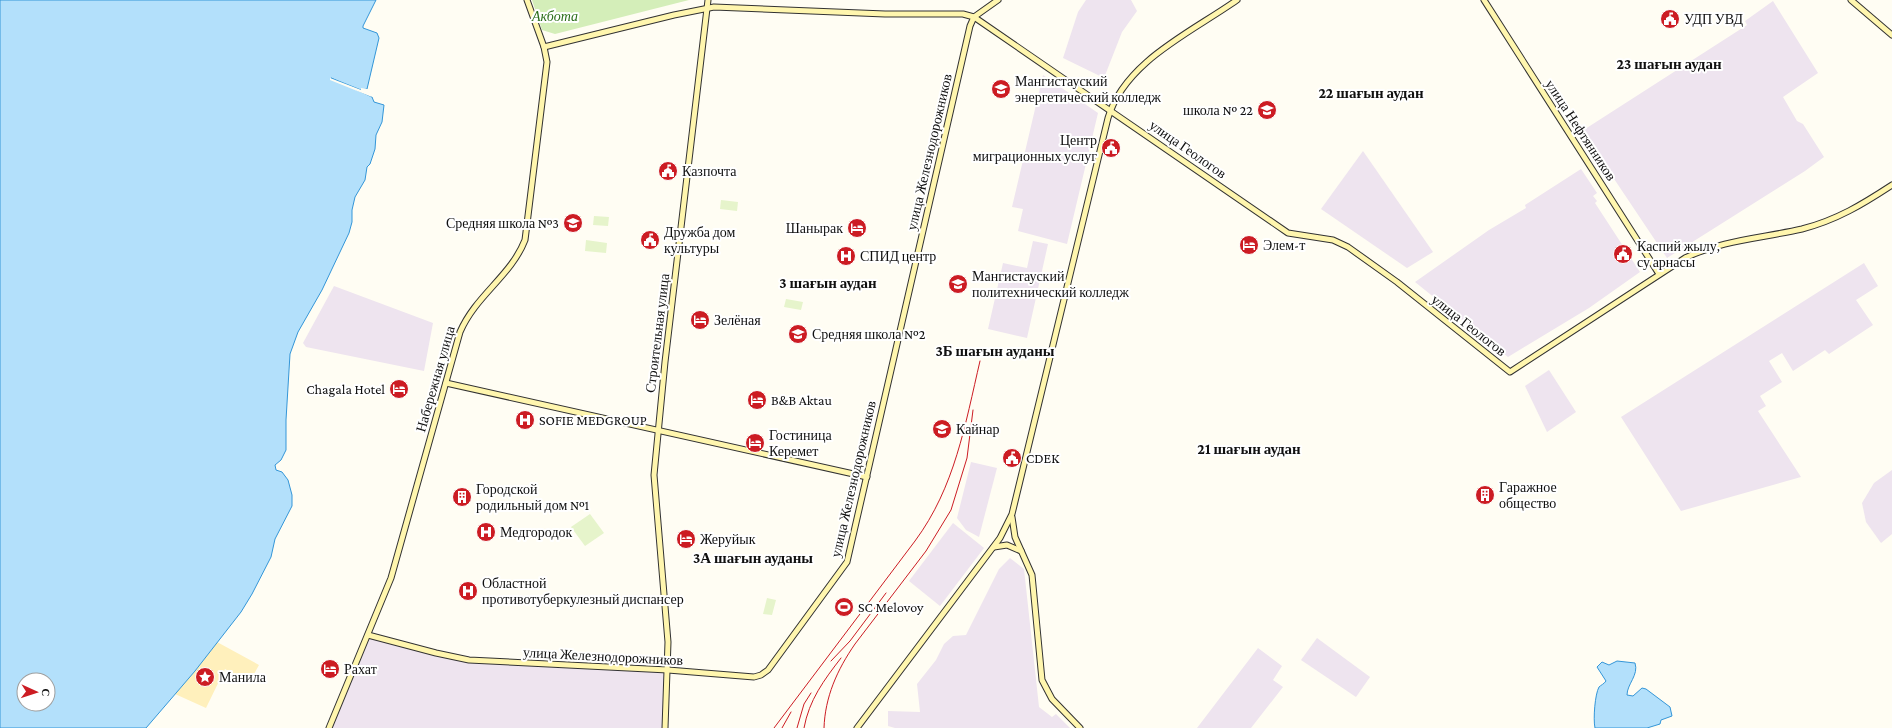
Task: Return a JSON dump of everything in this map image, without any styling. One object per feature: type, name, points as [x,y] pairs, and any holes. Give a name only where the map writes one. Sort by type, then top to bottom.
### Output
[{"type":"street","name":"Набережная улица","points":[[329,728],[391,578],[460,332],[466,319],[479,301],[512,264],[525,240],[547,62],[544,47],[527,0]]},
{"type":"street","name":"Строительная улица","points":[[664,728],[668,670],[668,642],[654,475],[694,112],[708,0]]},
{"type":"street","points":[[974,17],[998,0]]},
{"type":"street","points":[[857,728],[994,547],[1012,514],[1110,109],[1128,80],[1142,65],[1237,0]]},
{"type":"street","name":"улица Нефтянников","points":[[1484,0],[1659,274]]},
{"type":"street","points":[[1851,0],[1892,35]]},
{"type":"street","name":"улица Геологов","points":[[544,47],[708,8],[950,14],[974,17],[1019,49],[1110,109],[1288,233],[1333,240],[1348,247],[1397,282],[1510,372],[1659,274]]},
{"type":"street","name":"улица Железнодорожников","points":[[368,635],[442,655],[469,660],[668,670],[754,677],[762,675],[768,670],[847,562],[970,26],[974,17]]},
{"type":"street","points":[[1659,274],[1685,258],[1710,248],[1803,228],[1827,221],[1852,210],[1892,184]]},
{"type":"street","points":[[446,383],[867,478]]},
{"type":"street","points":[[1012,514],[1013,530],[1029,566],[1033,584],[1042,680],[1052,699],[1080,728]]},
{"type":"street","points":[[994,547],[1007,545],[1022,551]]},
{"type":"shaded area","points":[[1086,0],[1131,0],[1137,11],[1122,32],[1104,78],[1063,58],[1078,12]]},
{"type":"shaded area","points":[[1773,1],[1818,73],[1783,97],[1797,121],[1803,124],[1824,157],[1805,171],[1667,258],[1582,131],[1747,25],[1745,21]]},
{"type":"shaded area","points":[[1043,75],[1098,113],[1067,244],[1018,231],[1023,209],[1012,207]]},
{"type":"shaded area","points":[[1363,151],[1433,252],[1407,268],[1321,209]]},
{"type":"shaded area","points":[[1581,169],[1597,193],[1593,196],[1597,201],[1595,203],[1640,272],[1589,308],[1508,357],[1415,282],[1489,230],[1526,208],[1525,205]]},
{"type":"shaded area","points":[[1033,241],[1048,244],[1027,338],[988,329],[1003,263],[1027,268]]},
{"type":"shaded area","points":[[1864,263],[1878,286],[1856,300],[1873,325],[1829,354],[1825,350],[1793,371],[1782,353],[1769,361],[1782,382],[1760,396],[1766,406],[1758,411],[1801,477],[1681,511],[1621,417]]},
{"type":"shaded area","points":[[334,286],[433,323],[424,371],[306,347],[303,343]]},
{"type":"shaded area","points":[[1549,370],[1576,412],[1547,432],[1525,386]]},
{"type":"shaded area","points":[[971,462],[997,468],[979,537],[966,530],[957,518]]},
{"type":"shaded area","points":[[1892,470],[1892,534],[1881,543],[1866,522],[1862,503],[1874,483]]},
{"type":"shaded area","points":[[953,523],[984,548],[940,606],[909,581]]},
{"type":"shaded area","points":[[1010,558],[1024,569],[1039,707],[1052,717],[1056,714],[1070,728],[895,728],[888,726],[888,711],[920,712],[917,684],[936,660],[944,644],[953,636],[966,635],[999,569]]},
{"type":"shaded area","points":[[368,635],[453,657],[668,670],[665,728],[330,728]]},
{"type":"shaded area","points":[[1317,638],[1370,677],[1356,697],[1301,660]]},
{"type":"shaded area","points":[[1258,648],[1282,666],[1273,680],[1283,687],[1251,728],[1197,728]]},
{"type":"green space","name":"Акбота","points":[[532,0],[689,0],[555,34],[542,30]]},
{"type":"green space","points":[[721,200],[738,202],[737,211],[720,209]]},
{"type":"green space","points":[[594,216],[609,217],[608,226],[593,225]]},
{"type":"green space","points":[[586,240],[607,243],[606,253],[585,251]]},
{"type":"green space","points":[[786,299],[803,302],[801,310],[784,307]]},
{"type":"green space","points":[[590,514],[604,533],[585,546],[571,527]]},
{"type":"green space","points":[[767,598],[776,600],[772,615],[763,614]]},
{"type":"sand","name":"Манила","points":[[217,642],[259,665],[249,683],[225,669],[206,708],[175,694]]},
{"type":"water","points":[[0,0],[376,0],[363,26],[363,28],[377,33],[379,38],[367,89],[361,90],[331,78],[372,97],[374,102],[384,105],[382,122],[376,135],[375,149],[370,164],[367,167],[365,180],[355,197],[349,233],[322,290],[298,332],[290,354],[286,420],[286,450],[281,460],[275,465],[276,470],[282,472],[288,480],[292,495],[292,506],[275,539],[271,557],[241,612],[195,671],[146,728],[0,728]]},
{"type":"water","points":[[1617,661],[1635,663],[1635,672],[1627,695],[1633,696],[1642,688],[1646,689],[1670,707],[1672,716],[1661,720],[1660,724],[1647,728],[1595,728],[1594,713],[1596,695],[1599,687],[1606,681],[1597,667],[1602,662],[1609,665]]},
{"type":"pier","points":[[330,78],[361,90],[361,88],[367,89],[367,91],[362,91],[370,94],[372,97],[330,80]]},
{"type":"railway","points":[[774,728],[915,541],[929,520],[940,499],[957,455],[980,361]]},
{"type":"railway","points":[[824,728],[827,705],[833,684],[843,664],[855,644],[926,551],[951,510],[967,458],[973,410]]},
{"type":"railway","points":[[831,661],[850,641],[886,593]]},
{"type":"railway","points":[[804,728],[813,699],[823,682],[841,658]]},
{"type":"railway","points":[[797,728],[804,704],[811,693]]},
{"type":"railway","points":[[782,728],[791,712]]},
{"type":"place","name":"УДП УВД","points":[[1670,19]]},
{"type":"place","name":"Мангистауский энергетический колледж","points":[[1001,89]]},
{"type":"place","name":"школа № 22","points":[[1267,110]]},
{"type":"place","name":"Центр миграционных услуг","points":[[1111,148]]},
{"type":"place","name":"Казпочта","points":[[668,171]]},
{"type":"place","name":"Средняя школа №3","points":[[573,223]]},
{"type":"place","name":"Шанырак","points":[[857,228]]},
{"type":"place","name":"Дружба дом культуры","points":[[650,240]]},
{"type":"place","name":"Элем-т","points":[[1249,245]]},
{"type":"place","name":"Каспий жылу, су арнасы","points":[[1623,254]]},
{"type":"place","name":"СПИД центр","points":[[846,256]]},
{"type":"place","name":"Мангистауский политехнический колледж","points":[[958,284]]},
{"type":"place","name":"Зелёная","points":[[700,320]]},
{"type":"place","name":"Средняя школа №2","points":[[798,334]]},
{"type":"place","name":"Chagala Hotel","points":[[399,389]]},
{"type":"place","name":"B&B Aktau","points":[[757,400]]},
{"type":"place","name":"SOFIE MEDGROUP","points":[[525,420]]},
{"type":"place","name":"Кайнар","points":[[942,429]]},
{"type":"place","name":"Гостиница Керемет","points":[[755,443]]},
{"type":"place","name":"CDEK","points":[[1012,458]]},
{"type":"place","name":"Гаражное общество","points":[[1485,495]]},
{"type":"place","name":"Городской родильный дом №1","points":[[462,497]]},
{"type":"place","name":"Медгородок","points":[[486,532]]},
{"type":"place","name":"Жеруйык","points":[[686,539]]},
{"type":"place","name":"Областной противотуберкулезный диспансер","points":[[468,591]]},
{"type":"place","name":"SC Melovoy","points":[[844,607]]},
{"type":"place","name":"Рахат","points":[[330,669]]},
{"type":"place","name":"Манила","points":[[205,677]]},
{"type":"district","name":"23 шағын аудан","points":[[1669,64]]},
{"type":"district","name":"22 шағын аудан","points":[[1371,93]]},
{"type":"district","name":"3 шағын аудан","points":[[828,283]]},
{"type":"district","name":"3Б шағын ауданы","points":[[995,351]]},
{"type":"district","name":"21 шағын аудан","points":[[1249,449]]},
{"type":"district","name":"3А шағын ауданы","points":[[753,558]]}]
